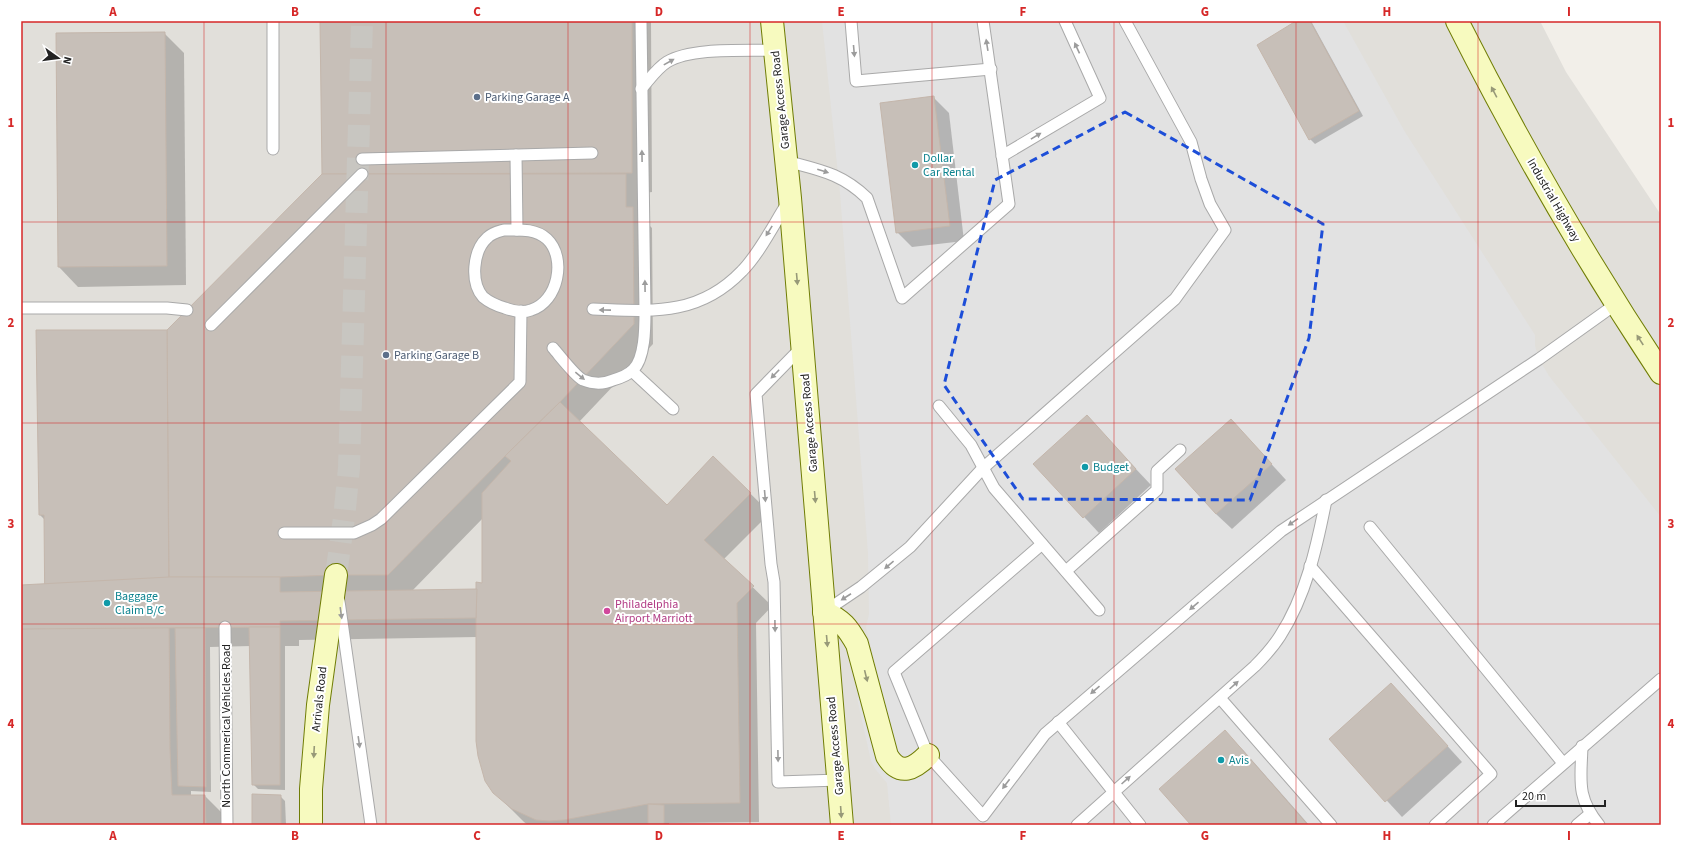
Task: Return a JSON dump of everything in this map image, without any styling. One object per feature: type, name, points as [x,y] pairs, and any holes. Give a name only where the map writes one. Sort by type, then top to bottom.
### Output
[{"type":"street","name":"Garage Access Road","points":[[772,21],[803,347],[842,825]]},
{"type":"street","name":"Industrial Highway","points":[[1457,21],[1512,127],[1560,212],[1616,304],[1661,373]]},
{"type":"street","name":"Arrivals Road","points":[[311,825],[311,789],[318,705],[336,575]]},
{"type":"street","points":[[824,612],[841,621],[851,632],[858,644],[887,756],[891,762],[899,768],[910,769],[928,755]]},
{"type":"lane","points":[[273,21],[273,149]]},
{"type":"lane","points":[[553,348],[582,379],[590,382],[608,382],[632,371],[638,362],[641,352],[645,332],[645,311],[641,21]]},
{"type":"lane","points":[[851,21],[856,81],[991,69]]},
{"type":"lane","points":[[786,160],[826,172],[844,180],[854,186],[867,198],[902,298],[1009,204],[983,21]]},
{"type":"lane","points":[[1002,156],[1100,98],[1065,21]]},
{"type":"lane","points":[[824,612],[862,587],[910,547],[983,468],[1175,299],[1225,230],[1210,204],[1201,179],[1191,142],[1126,21]]},
{"type":"lane","points":[[641,89],[659,68],[678,57],[704,52],[775,50]]},
{"type":"lane","points":[[362,159],[592,152]]},
{"type":"lane","points":[[516,154],[517,230]]},
{"type":"lane","points":[[211,324],[362,174]]},
{"type":"lane","points":[[593,309],[645,311],[671,309],[699,301],[728,283],[742,271],[752,259],[790,198]]},
{"type":"lane","points":[[517,230],[536,232],[546,238],[553,247],[558,268],[556,282],[546,302],[538,308],[530,311],[514,311],[503,308],[483,297],[475,277],[477,255],[487,238],[494,233],[517,230]]},
{"type":"lane","points":[[1042,544],[894,672],[928,755],[983,816],[1045,734],[1281,531],[1539,358],[1616,304]]},
{"type":"lane","points":[[21,308],[167,308],[187,310]]},
{"type":"lane","points":[[284,533],[354,533],[381,519],[520,382],[521,311]]},
{"type":"lane","points":[[803,347],[756,394],[771,564],[774,582],[778,782],[838,780]]},
{"type":"lane","points":[[632,371],[673,409]]},
{"type":"lane","points":[[939,406],[971,446],[994,488],[1099,610]]},
{"type":"lane","points":[[1066,571],[1157,490],[1157,471],[1180,450]]},
{"type":"lane","points":[[1076,825],[1220,698],[1259,661],[1280,637],[1298,602],[1316,547],[1326,500]]},
{"type":"lane","points":[[1370,527],[1563,763]]},
{"type":"lane","points":[[1310,566],[1491,774],[1435,825]]},
{"type":"lane","points":[[336,575],[371,825]]},
{"type":"lane","name":"North Commerical Vehicles Road","points":[[225,627],[227,825]]},
{"type":"lane","points":[[1493,825],[1582,746],[1661,679]]},
{"type":"lane","points":[[1220,698],[1331,825]]},
{"type":"lane","points":[[1058,722],[1140,825]]},
{"type":"lane","points":[[1582,746],[1581,793],[1590,814],[1599,825]]},
{"type":"lane","points":[[1577,825],[1590,814]]},
{"type":"highlighted area","points":[[1125,112],[1323,224],[1309,338],[1250,500],[1023,499],[944,385],[995,180]]},
{"type":"shaded area","points":[[21,21],[1540,21],[1566,72],[1661,215],[1661,825],[21,825]]},
{"type":"shaded area","points":[[822,21],[1343,21],[1405,132],[1535,335],[1535,346],[1539,359],[1549,376],[1661,517],[1661,825],[891,825],[887,783],[876,770],[871,761],[857,698],[882,691],[866,627],[869,614],[868,553],[840,193]]},
{"type":"building","name":"Parking Garage A","points":[[320,21],[632,21],[632,173],[322,174]]},
{"type":"building","points":[[1296,21],[1310,21],[1359,111],[1309,140],[1257,45]]},
{"type":"building","points":[[165,32],[167,266],[58,267],[56,33]]},
{"type":"building","name":"Dollar Car Rental","points":[[934,96],[950,226],[896,233],[880,103]]},
{"type":"building","name":"Parking Garage B","points":[[322,174],[626,174],[626,207],[633,207],[634,324],[560,402],[388,575],[169,577],[167,330]]},
{"type":"building","name":"Baggage Claim B/C","points":[[36,330],[167,330],[170,749],[172,795],[205,795],[206,825],[21,825],[21,629],[45,628],[44,515],[39,515]]},
{"type":"building","name":"Philadelphia Airport Marriott","points":[[560,402],[667,505],[713,456],[751,493],[704,540],[754,586],[737,603],[740,803],[648,804],[564,820],[536,820],[512,809],[493,793],[485,781],[478,756],[476,741],[476,582],[482,583],[482,493],[511,461],[505,456]]},
{"type":"building","name":"Budget","points":[[1087,415],[1136,469],[1083,518],[1033,464]]},
{"type":"building","points":[[1231,419],[1272,464],[1216,514],[1175,469]]},
{"type":"building","points":[[169,577],[280,577],[280,592],[477,589],[476,618],[280,621],[280,627],[21,629],[21,585]]},
{"type":"building","points":[[249,627],[280,627],[280,785],[252,785]]},
{"type":"building","points":[[175,628],[205,628],[206,787],[178,786]]},
{"type":"building","points":[[1391,683],[1448,746],[1385,802],[1329,739]]},
{"type":"building","name":"Avis","points":[[1225,730],[1308,825],[1189,825],[1190,824],[1159,789]]},
{"type":"building","points":[[252,794],[281,795],[281,825],[252,825]]},
{"type":"building","points":[[648,804],[664,805],[664,825],[648,825]]},
{"type":"tunnel","points":[[336,575],[349,468],[362,21]]},
{"type":"place","name":"Parking Garage A","points":[[477,97]]},
{"type":"place","name":"Dollar Car Rental","points":[[915,165]]},
{"type":"place","name":"Parking Garage B","points":[[386,355]]},
{"type":"place","name":"Budget","points":[[1085,467]]},
{"type":"place","name":"Baggage Claim B/C","points":[[107,603]]},
{"type":"place","name":"Philadelphia Airport Marriott","points":[[607,611]]},
{"type":"place","name":"Avis","points":[[1221,760]]}]
